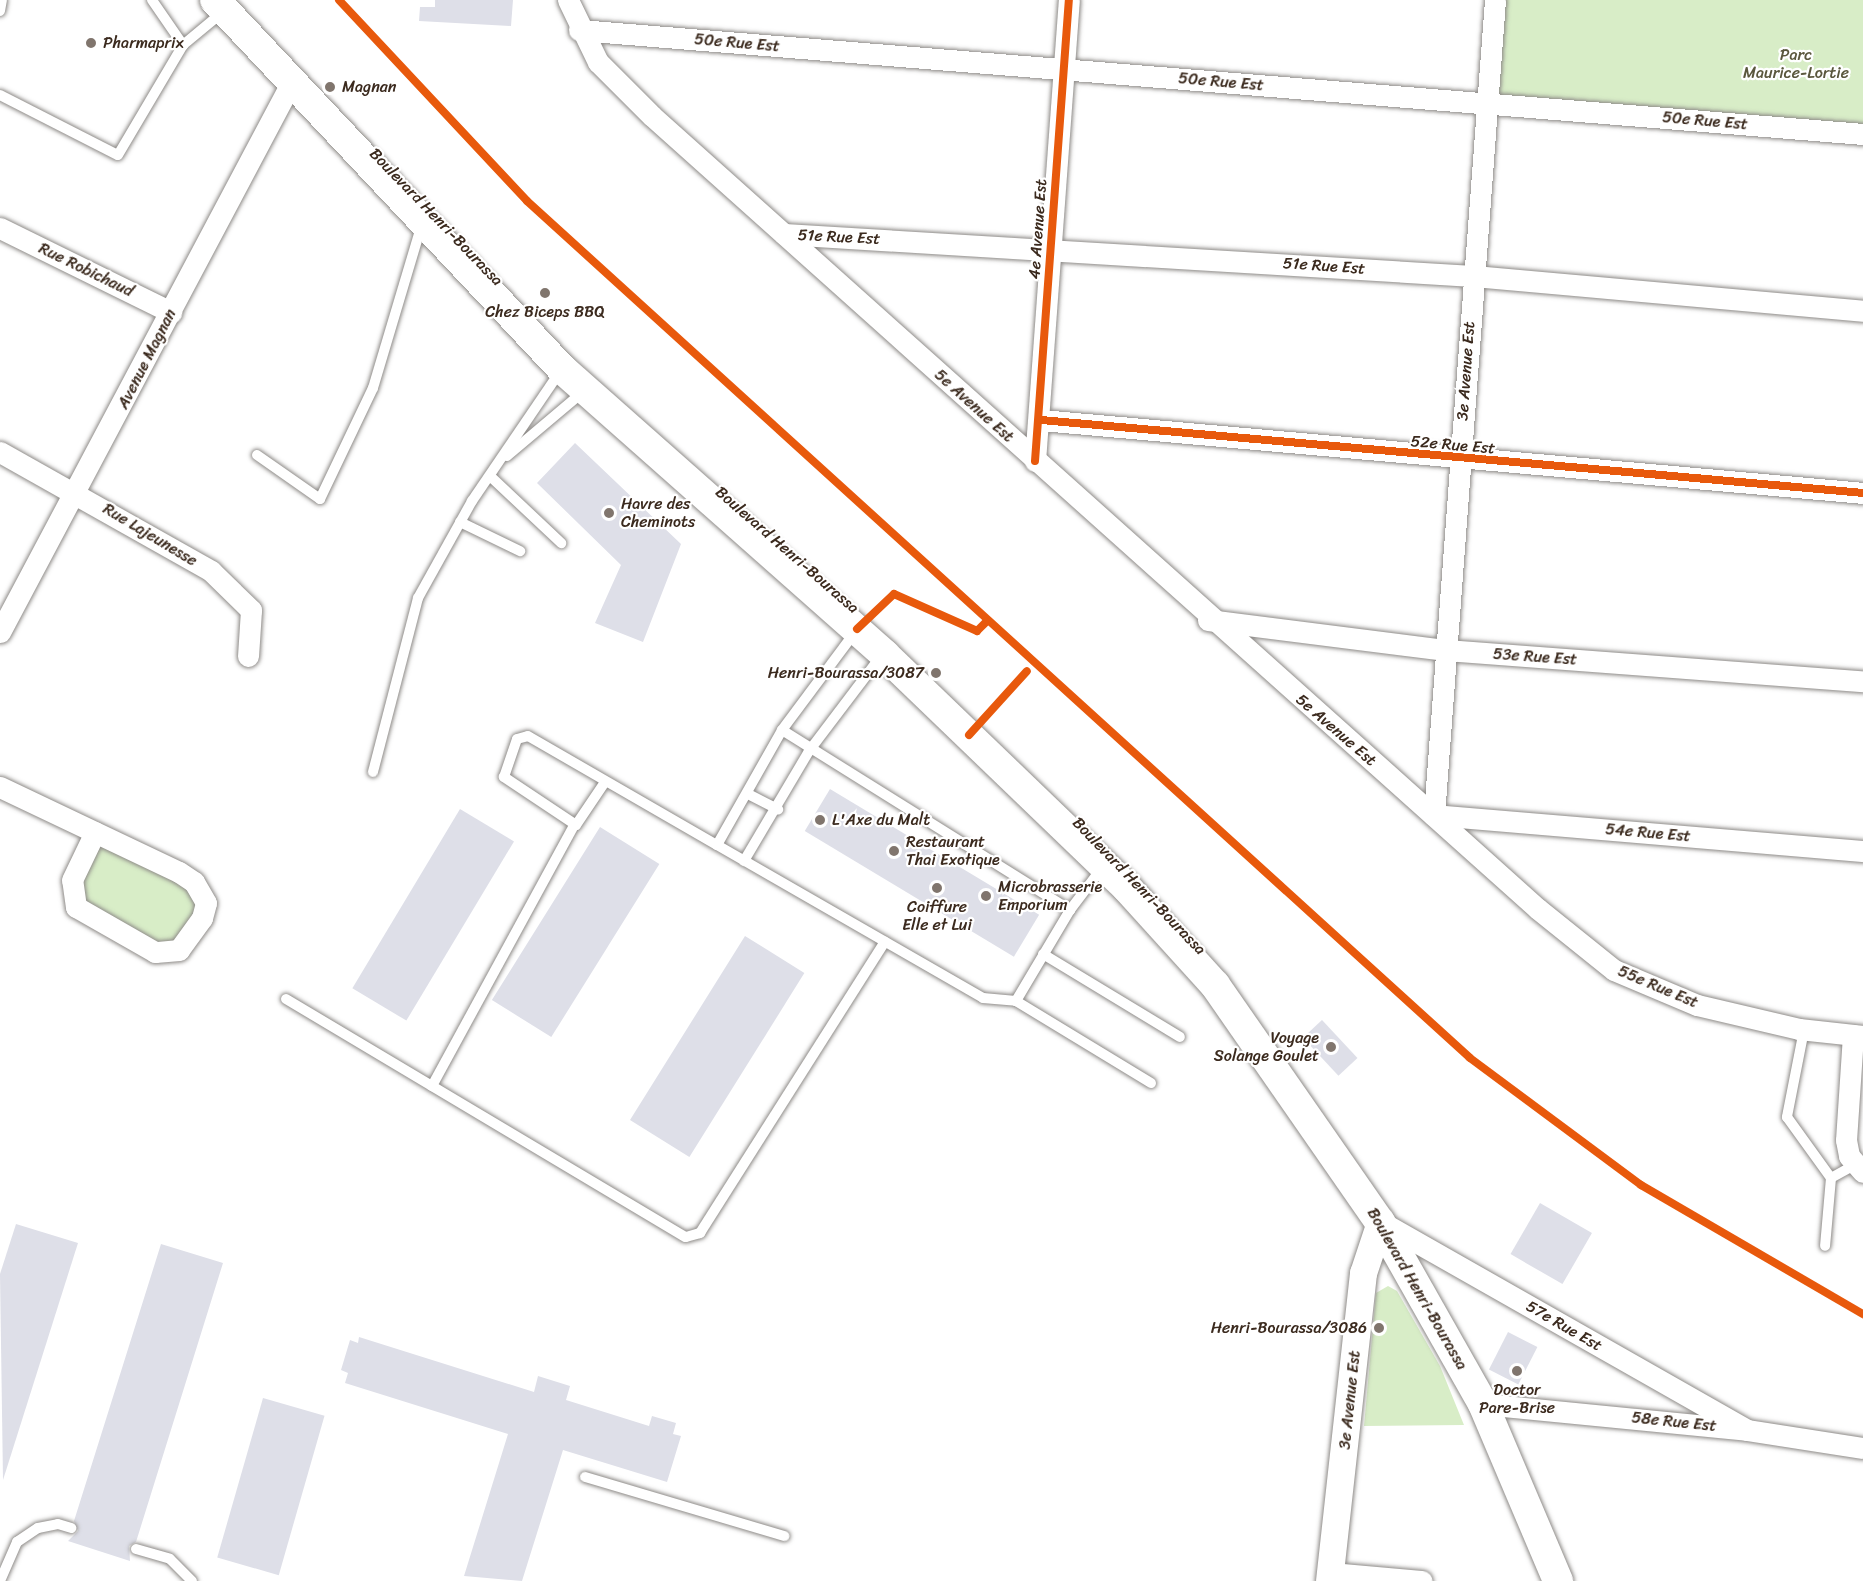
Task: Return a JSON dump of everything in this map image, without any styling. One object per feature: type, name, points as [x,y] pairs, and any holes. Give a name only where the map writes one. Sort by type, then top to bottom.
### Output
[{"type":"main road","name":"Boulevard Henri-Bourassa","points":[[225,3],[290,85],[562,369],[883,653],[1103,866],[1215,985],[1380,1222],[1483,1404],[1558,1581]]},
{"type":"street","name":"5e Avenue Est","points":[[568,0],[579,30],[598,62],[644,108],[1208,620],[1434,814]]},
{"type":"street","name":"4e Avenue Est","points":[[1035,461],[1041,420],[1049,246],[1069,0]]},
{"type":"street","name":"3e Avenue Est","points":[[1434,814],[1495,0]]},
{"type":"street","name":"50e Rue Est","points":[[579,30],[1863,134]]},
{"type":"street","name":"Avenue Magnan","points":[[0,632],[78,493],[290,85]]},
{"type":"street","name":"Rue Robichaud","points":[[0,228],[171,312]]},
{"type":"street","name":"51e Rue Est","points":[[784,234],[1049,246],[1473,276],[1863,311]]},
{"type":"street","name":"52e Rue Est","points":[[1041,420],[1459,459],[1863,493]]},
{"type":"street","name":"Rue Lajeunesse","points":[[0,452],[78,493],[211,571],[251,610],[248,656]]},
{"type":"street","name":"53e Rue Est","points":[[1208,620],[1446,650],[1863,681]]},
{"type":"street","points":[[0,787],[95,832],[179,872],[202,893],[202,918],[179,950],[155,952],[76,907],[72,880],[95,832]]},
{"type":"street","name":"54e Rue Est","points":[[1434,814],[1863,851]]},
{"type":"street","name":"55e Rue Est","points":[[1434,814],[1538,909],[1614,969],[1697,1005],[1804,1030],[1858,1035]]},
{"type":"street","points":[[1858,1035],[1846,1140],[1859,1168]]},
{"type":"street","name":"3e Avenue Est","points":[[1329,1577],[1363,1273],[1380,1222]]},
{"type":"street","name":"57e Rue Est","points":[[1380,1222],[1747,1430]]},
{"type":"street","name":"58e Rue Est","points":[[1483,1404],[1747,1430],[1863,1448]]},
{"type":"street","points":[[1329,1577],[1422,1581]]},
{"type":"lane","points":[[0,11],[2,0]]},
{"type":"lane","points":[[152,0],[183,45]]},
{"type":"lane","points":[[0,95],[118,155],[183,45],[225,3]]},
{"type":"lane","points":[[257,455],[320,499],[373,388],[422,224]]},
{"type":"lane","points":[[373,771],[418,598],[460,522],[562,369]]},
{"type":"lane","points":[[504,458],[584,390]]},
{"type":"lane","points":[[490,476],[561,543]]},
{"type":"lane","points":[[460,522],[520,551]]},
{"type":"lane","points":[[717,845],[748,794],[782,730],[857,629]]},
{"type":"lane","points":[[744,861],[778,809],[809,751],[883,653]]},
{"type":"lane","points":[[782,730],[809,751],[1070,910]]},
{"type":"lane","points":[[575,824],[504,777],[517,739],[528,736],[983,998],[1016,1001],[1151,1083]]},
{"type":"lane","points":[[432,1086],[575,824],[605,782]]},
{"type":"lane","points":[[748,794],[778,809]]},
{"type":"lane","points":[[1016,1001],[1070,910],[1103,866]]},
{"type":"lane","points":[[286,999],[686,1237],[700,1233],[885,942]]},
{"type":"lane","points":[[1043,954],[1180,1037]]},
{"type":"lane","points":[[1804,1030],[1787,1117],[1831,1178],[1825,1246]]},
{"type":"lane","points":[[1831,1178],[1859,1168]]},
{"type":"lane","points":[[585,1477],[784,1536]]},
{"type":"lane","points":[[0,1581],[17,1542],[38,1528],[57,1524],[71,1528]]},
{"type":"lane","points":[[136,1548],[170,1559],[192,1581]]},
{"type":"green space","name":"Parc Maurice-Lortie","points":[[1495,0],[1863,0],[1863,134],[1488,104]]},
{"type":"green space","points":[[95,832],[202,893],[179,950],[90,919],[72,880]]},
{"type":"green space","points":[[1388,1286],[1397,1291],[1440,1366],[1464,1425],[1364,1426],[1376,1293]]},
{"type":"building","points":[[435,0],[513,0],[511,26],[419,21],[420,7],[435,7]]},
{"type":"building","name":"Havre des Cheminots","points":[[575,443],[681,544],[643,642],[595,623],[621,565],[537,483]]},
{"type":"building","points":[[830,789],[1039,915],[1014,957],[805,831]]},
{"type":"building","points":[[460,809],[514,841],[406,1021],[352,988]]},
{"type":"building","points":[[600,827],[659,864],[551,1037],[492,1000]]},
{"type":"building","points":[[745,936],[804,973],[689,1157],[630,1120]]},
{"type":"building","points":[[1322,1020],[1357,1058],[1338,1076],[1303,1038]]},
{"type":"building","points":[[1540,1203],[1592,1233],[1562,1284],[1510,1254]]},
{"type":"building","points":[[16,1224],[78,1243],[3,1480],[0,1274]]},
{"type":"building","points":[[161,1244],[223,1263],[136,1542],[129,1546],[130,1561],[68,1541],[78,1531],[74,1521]]},
{"type":"building","points":[[1508,1332],[1537,1347],[1518,1384],[1489,1369]]},
{"type":"building","points":[[359,1337],[534,1392],[538,1376],[570,1386],[566,1400],[649,1426],[652,1416],[676,1423],[673,1434],[681,1436],[667,1482],[563,1450],[522,1581],[464,1576],[508,1434],[345,1383],[348,1373],[341,1370],[350,1340],[358,1343]]},
{"type":"building","points":[[263,1398],[325,1416],[279,1575],[217,1558]]},
{"type":"cycle path","points":[[339,0],[527,201],[1470,1058],[1641,1185],[1863,1314]]},
{"type":"cycle path","points":[[1035,461],[1069,0]]},
{"type":"cycle path","points":[[1041,420],[1863,493]]},
{"type":"cycle path","points":[[857,629],[894,594],[977,631],[986,622]]},
{"type":"cycle path","points":[[969,735],[1027,671]]},
{"type":"place","name":"Pharmaprix","points":[[91,43]]},
{"type":"place","name":"Magnan","points":[[330,87]]},
{"type":"place","name":"Chez Biceps BBQ","points":[[545,293]]},
{"type":"place","name":"Havre des Cheminots","points":[[609,513]]},
{"type":"place","name":"Henri-Bourassa/3087","points":[[936,673]]},
{"type":"place","name":"L'Axe du Malt","points":[[820,820]]},
{"type":"place","name":"Restaurant Thai Exotique","points":[[894,851]]},
{"type":"place","name":"Coiffure Elle et Lui","points":[[937,888]]},
{"type":"place","name":"Microbrasserie Emporium","points":[[986,896]]},
{"type":"place","name":"Voyage Solange Goulet","points":[[1331,1047]]},
{"type":"place","name":"Henri-Bourassa/3086","points":[[1379,1328]]},
{"type":"place","name":"Doctor Pare-Brise","points":[[1517,1371]]}]
